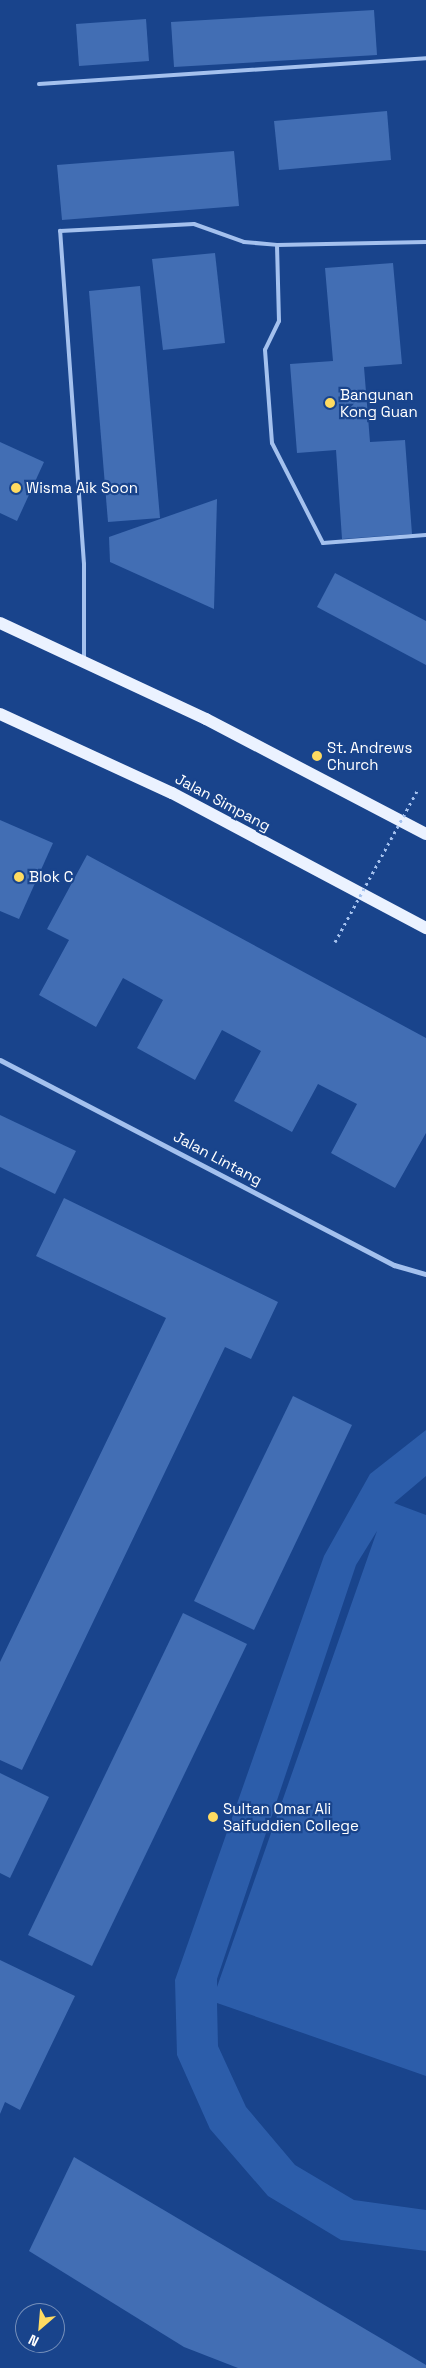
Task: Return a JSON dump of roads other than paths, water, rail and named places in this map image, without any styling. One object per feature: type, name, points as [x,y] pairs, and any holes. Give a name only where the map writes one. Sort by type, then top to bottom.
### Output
[{"type":"main road","points":[[0,623],[84,660],[206,719],[426,834]]},
{"type":"main road","name":"Jalan Simpang","points":[[0,714],[172,793],[426,928]]},
{"type":"street","name":"Jalan Lintang","points":[[0,1060],[394,1265],[426,1274]]},
{"type":"lane","points":[[40,84],[426,58]]},
{"type":"lane","points":[[84,660],[84,564],[60,230],[194,224],[244,242],[277,245],[426,242]]},
{"type":"lane","points":[[277,245],[279,321],[265,350],[272,444],[323,544],[426,535]]},
{"type":"place","name":"Bangunan Kong Guan","points":[[330,403]]},
{"type":"place","name":"Wisma Aik Soon","points":[[16,488]]},
{"type":"place","name":"St. Andrews Church","points":[[317,756]]},
{"type":"place","name":"Blok C","points":[[19,877]]},
{"type":"place","name":"Sultan Omar Ali Saifuddien College","points":[[213,1817]]}]
